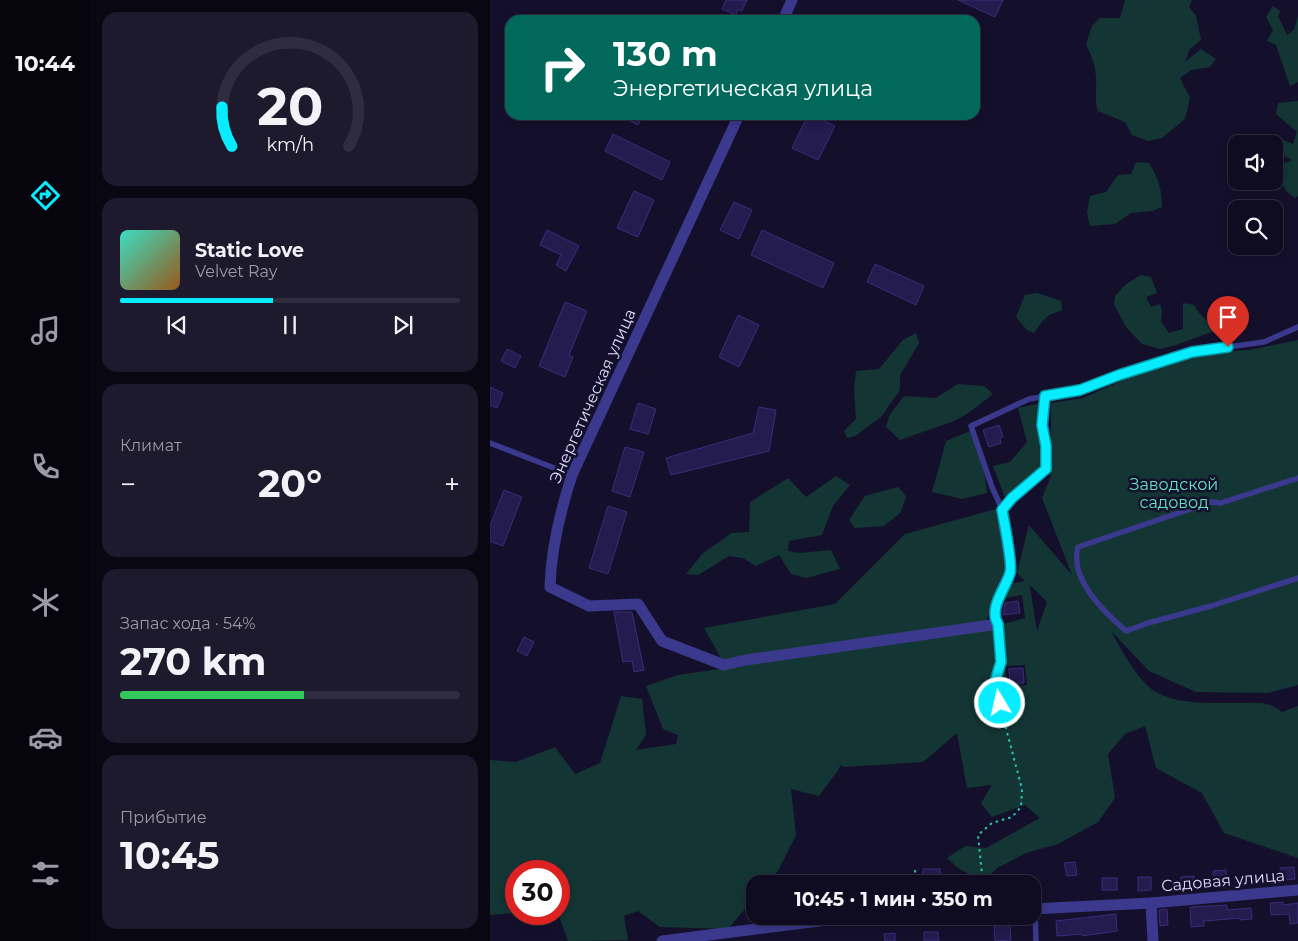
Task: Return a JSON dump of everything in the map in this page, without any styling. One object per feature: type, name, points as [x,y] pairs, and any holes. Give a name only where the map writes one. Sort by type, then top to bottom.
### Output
[{"type":"street","points":[[785,15],[792,0]]},
{"type":"street","name":"Энергетическая улица","points":[[737,120],[572,475],[559,514],[550,562],[550,587],[589,606],[638,604],[662,641],[724,665],[746,660],[998,624]]},
{"type":"street","points":[[1000,703],[993,688],[1001,662],[998,624],[995,620],[998,598],[1011,571],[1002,510],[1012,498],[1046,469],[1046,446],[1042,425],[1045,396]]},
{"type":"street","name":"Садовая улица","points":[[1041,909],[1151,903],[1298,890]]},
{"type":"street","name":"Садовая улица","points":[[1151,903],[1152,941]]},
{"type":"street","points":[[662,941],[788,925]]},
{"type":"lane","points":[[1002,510],[971,426],[1029,399],[1080,390],[1119,375],[1192,352],[1264,342],[1298,327]]},
{"type":"lane","points":[[490,443],[572,475]]},
{"type":"lane","points":[[1298,478],[1221,503],[1211,502],[1078,547],[1076,556],[1080,580],[1107,615],[1126,631],[1298,578]]},
{"type":"lane","points":[[1035,925],[1036,941]]},
{"type":"path","points":[[982,875],[978,835],[992,823],[1012,818],[1021,807],[1022,789],[1000,703]]},
{"type":"path","points":[[915,870],[915,875]]},
{"type":"green space","points":[[1125,0],[1192,0],[1189,7],[1196,16],[1201,40],[1190,49],[1185,62],[1201,49],[1216,59],[1210,67],[1191,70],[1180,78],[1190,98],[1185,119],[1162,138],[1148,141],[1132,135],[1125,122],[1098,111],[1095,70],[1086,44],[1092,26],[1100,18],[1120,18]]},
{"type":"green space","points":[[1273,6],[1280,11],[1278,16],[1287,35],[1294,30],[1298,15],[1298,82],[1290,86],[1276,45],[1267,41],[1273,30],[1266,17]]},
{"type":"green space","points":[[1298,101],[1298,196],[1295,198],[1283,186],[1283,164],[1292,160],[1283,156],[1283,140],[1293,144],[1297,132],[1276,114],[1278,103]]},
{"type":"green space","points":[[1136,162],[1149,163],[1159,184],[1162,207],[1152,211],[1131,213],[1115,224],[1090,226],[1087,213],[1090,196],[1106,192],[1118,175],[1131,174]]},
{"type":"green space","points":[[1141,275],[1151,277],[1157,293],[1146,297],[1151,307],[1160,304],[1162,311],[1161,322],[1169,333],[1183,329],[1183,303],[1194,305],[1207,321],[1221,322],[1214,331],[1176,345],[1160,349],[1142,344],[1126,327],[1114,304],[1115,296],[1126,284]]},
{"type":"green space","points":[[1037,293],[1061,301],[1062,311],[1045,318],[1034,333],[1027,330],[1016,317],[1025,295]]},
{"type":"green space","points":[[916,333],[919,343],[900,375],[900,390],[881,417],[855,436],[847,438],[844,431],[856,419],[854,389],[856,371],[879,369],[903,340]]},
{"type":"green space","name":"Заводской садовод","points":[[1298,340],[1298,685],[1268,693],[1196,692],[1149,671],[1111,631],[1130,664],[1143,681],[1156,692],[1165,696],[1196,702],[1262,703],[1277,708],[1282,712],[1298,706],[1298,858],[1224,833],[1202,793],[1156,768],[1145,726],[1125,734],[1108,754],[1115,798],[1098,822],[1058,844],[1026,853],[997,868],[990,875],[970,875],[958,868],[947,858],[965,846],[986,848],[1040,818],[1025,805],[992,817],[981,803],[992,785],[967,788],[957,733],[923,762],[844,767],[835,762],[841,766],[819,796],[791,789],[796,835],[775,875],[746,875],[746,908],[728,929],[660,927],[638,911],[624,916],[628,940],[568,941],[562,925],[570,925],[570,860],[505,860],[505,914],[490,915],[490,760],[516,762],[555,747],[575,774],[600,763],[621,696],[642,699],[646,735],[636,750],[676,744],[678,735],[663,729],[646,686],[678,675],[995,629],[997,671],[989,688],[997,715],[1005,708],[1003,700],[1003,624],[1025,618],[1022,595],[1001,599],[1009,584],[1025,581],[1017,573],[1029,525],[1072,575],[1042,498],[1051,476],[1051,403],[1083,398],[1146,370],[1211,352],[1249,350]],"holes":[[[1030,587],[1047,602],[1037,631]],[[1025,665],[1027,685],[1007,687],[1005,666]]]},
{"type":"green space","points":[[958,384],[984,386],[993,394],[967,414],[954,421],[900,440],[886,427],[889,416],[904,396],[936,398]]},
{"type":"green space","points":[[1041,403],[1042,466],[1006,500],[993,466],[1010,462],[1027,442],[1018,408]]},
{"type":"green space","points":[[970,431],[984,470],[987,493],[962,499],[932,492],[946,441]]},
{"type":"green space","points":[[836,476],[850,485],[833,506],[822,535],[789,541],[788,551],[799,553],[831,550],[840,569],[806,578],[791,574],[779,555],[756,566],[743,558],[729,556],[698,575],[686,574],[703,553],[732,533],[749,532],[750,502],[788,478],[806,497]]},
{"type":"green space","points":[[898,487],[906,496],[901,512],[884,526],[855,528],[849,520],[865,496]]},
{"type":"green space","points":[[996,509],[1004,530],[1008,565],[997,589],[986,622],[723,662],[704,628],[835,604],[905,534]]},
{"type":"building","points":[[726,0],[747,0],[742,11],[738,9],[736,15],[722,9]]},
{"type":"building","points":[[958,0],[1003,0],[995,17]]},
{"type":"building","points":[[630,120],[640,120],[638,125]]},
{"type":"building","points":[[806,120],[822,120],[835,126],[818,160],[792,148]]},
{"type":"building","points":[[613,134],[670,162],[662,180],[605,151]]},
{"type":"building","points":[[634,191],[654,200],[638,237],[617,228]]},
{"type":"building","points":[[734,202],[752,210],[739,239],[720,230]]},
{"type":"building","points":[[547,230],[579,246],[566,271],[556,265],[561,255],[540,245]]},
{"type":"building","points":[[762,230],[834,263],[823,288],[751,255]]},
{"type":"building","points":[[875,264],[924,286],[916,305],[867,282]]},
{"type":"building","points":[[565,302],[587,311],[569,355],[573,357],[565,377],[539,366]]},
{"type":"building","points":[[738,315],[759,325],[739,367],[719,357]]},
{"type":"building","points":[[507,349],[521,356],[515,368],[501,361]]},
{"type":"building","points":[[490,387],[503,393],[497,408],[490,405]]},
{"type":"building","points":[[638,403],[656,409],[648,434],[630,429]]},
{"type":"building","points":[[759,407],[776,410],[769,451],[671,475],[666,458],[753,433]]},
{"type":"building","points":[[999,425],[1003,437],[1000,438],[1001,443],[989,447],[983,430]]},
{"type":"building","points":[[625,447],[644,452],[630,497],[612,491]]},
{"type":"building","points":[[504,490],[522,497],[503,546],[490,541],[490,526]]},
{"type":"building","points":[[608,506],[627,512],[608,574],[589,568]]},
{"type":"building","points":[[1018,601],[1020,613],[1003,615],[1005,603]]},
{"type":"building","points":[[614,612],[632,612],[644,670],[634,672],[632,661],[623,662]]},
{"type":"building","points":[[524,637],[534,642],[527,656],[517,651]]},
{"type":"building","points":[[1023,668],[1024,683],[1010,684],[1009,669]]},
{"type":"building","points":[[1075,862],[1077,875],[1067,876],[1064,863]]},
{"type":"building","points":[[1294,867],[1295,879],[1281,880],[1280,868]]},
{"type":"building","points":[[923,869],[940,869],[940,875],[923,875]]},
{"type":"building","points":[[1226,870],[1227,886],[1214,887],[1213,871]]},
{"type":"building","points":[[1194,876],[1195,888],[1181,889],[1181,877]]},
{"type":"building","points":[[1138,877],[1151,877],[1151,890],[1138,891]]},
{"type":"building","points":[[1102,878],[1117,878],[1117,890],[1102,890]]},
{"type":"building","points":[[1283,902],[1283,905],[1298,903],[1298,923],[1290,924],[1289,914],[1271,915],[1270,903]]},
{"type":"building","points":[[1227,905],[1227,910],[1251,908],[1252,919],[1204,921],[1204,926],[1191,927],[1190,907]]},
{"type":"building","points":[[1167,909],[1168,925],[1160,926],[1159,910]]},
{"type":"building","points":[[1116,914],[1117,931],[1082,936],[1082,934],[1057,936],[1056,921]]},
{"type":"building","points":[[994,925],[1010,925],[1011,940],[995,941]]},
{"type":"building","points":[[924,932],[938,932],[939,941],[924,941]]},
{"type":"building","points":[[895,933],[895,941],[885,941],[884,934]]},
{"type":"route","points":[[1000,703],[993,688],[1001,662],[998,624],[995,620],[998,598],[1011,571],[1002,510],[1012,498],[1046,469],[1046,446],[1042,425],[1045,396],[1080,390],[1119,375],[1192,352],[1228,347]]}]
